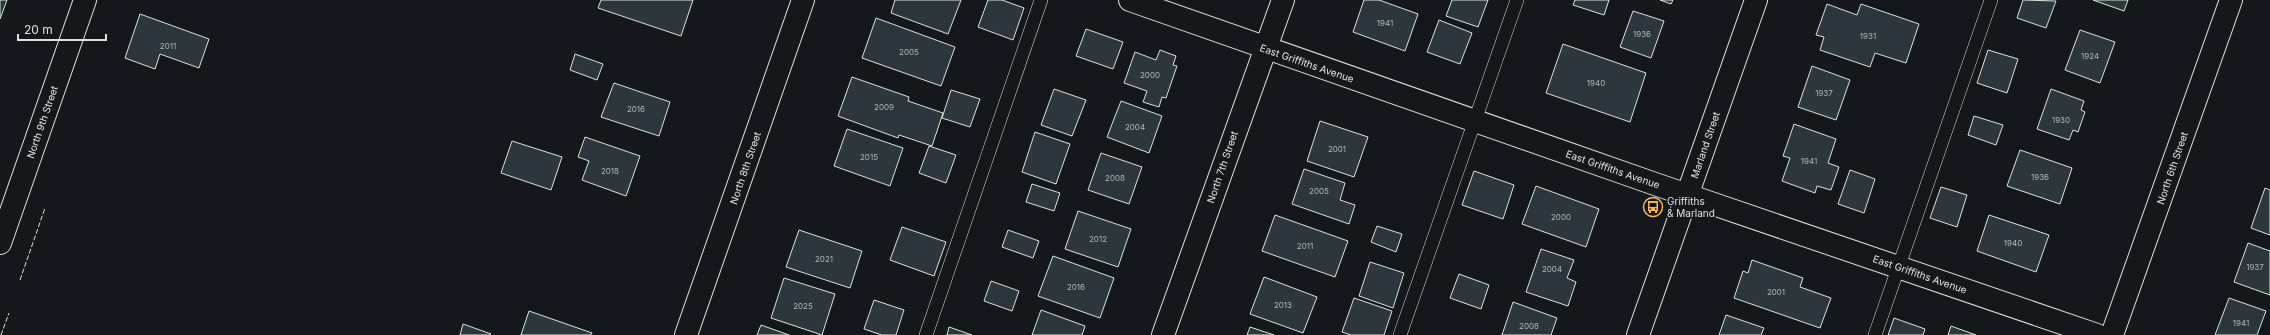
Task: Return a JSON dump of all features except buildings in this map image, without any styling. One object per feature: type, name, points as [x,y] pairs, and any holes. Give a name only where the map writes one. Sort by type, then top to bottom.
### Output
[{"type":"street","name":"North 9th Street","points":[[0,243],[85,0]]},
{"type":"street","name":"North 8th Street","points":[[686,335],[803,0]]},
{"type":"street","name":"East Griffiths Avenue","points":[[1130,0],[1475,122],[2097,335]]},
{"type":"street","name":"North 7th Street","points":[[1163,335],[1283,0]]},
{"type":"street","name":"Marland Street","points":[[1638,335],[1756,0]]},
{"type":"street","name":"North 6th Street","points":[[2112,335],[2231,0]]},
{"type":"lane","points":[[926,335],[1041,0]]},
{"type":"lane","points":[[1400,335],[1517,0]]},
{"type":"lane","points":[[1875,335],[1991,0]]},
{"type":"fence","points":[[20,280],[45,208]]},
{"type":"fence","points":[[1,335],[9,313]]},
{"type":"place","name":"Griffiths & Marland","points":[[1653,207]]}]
